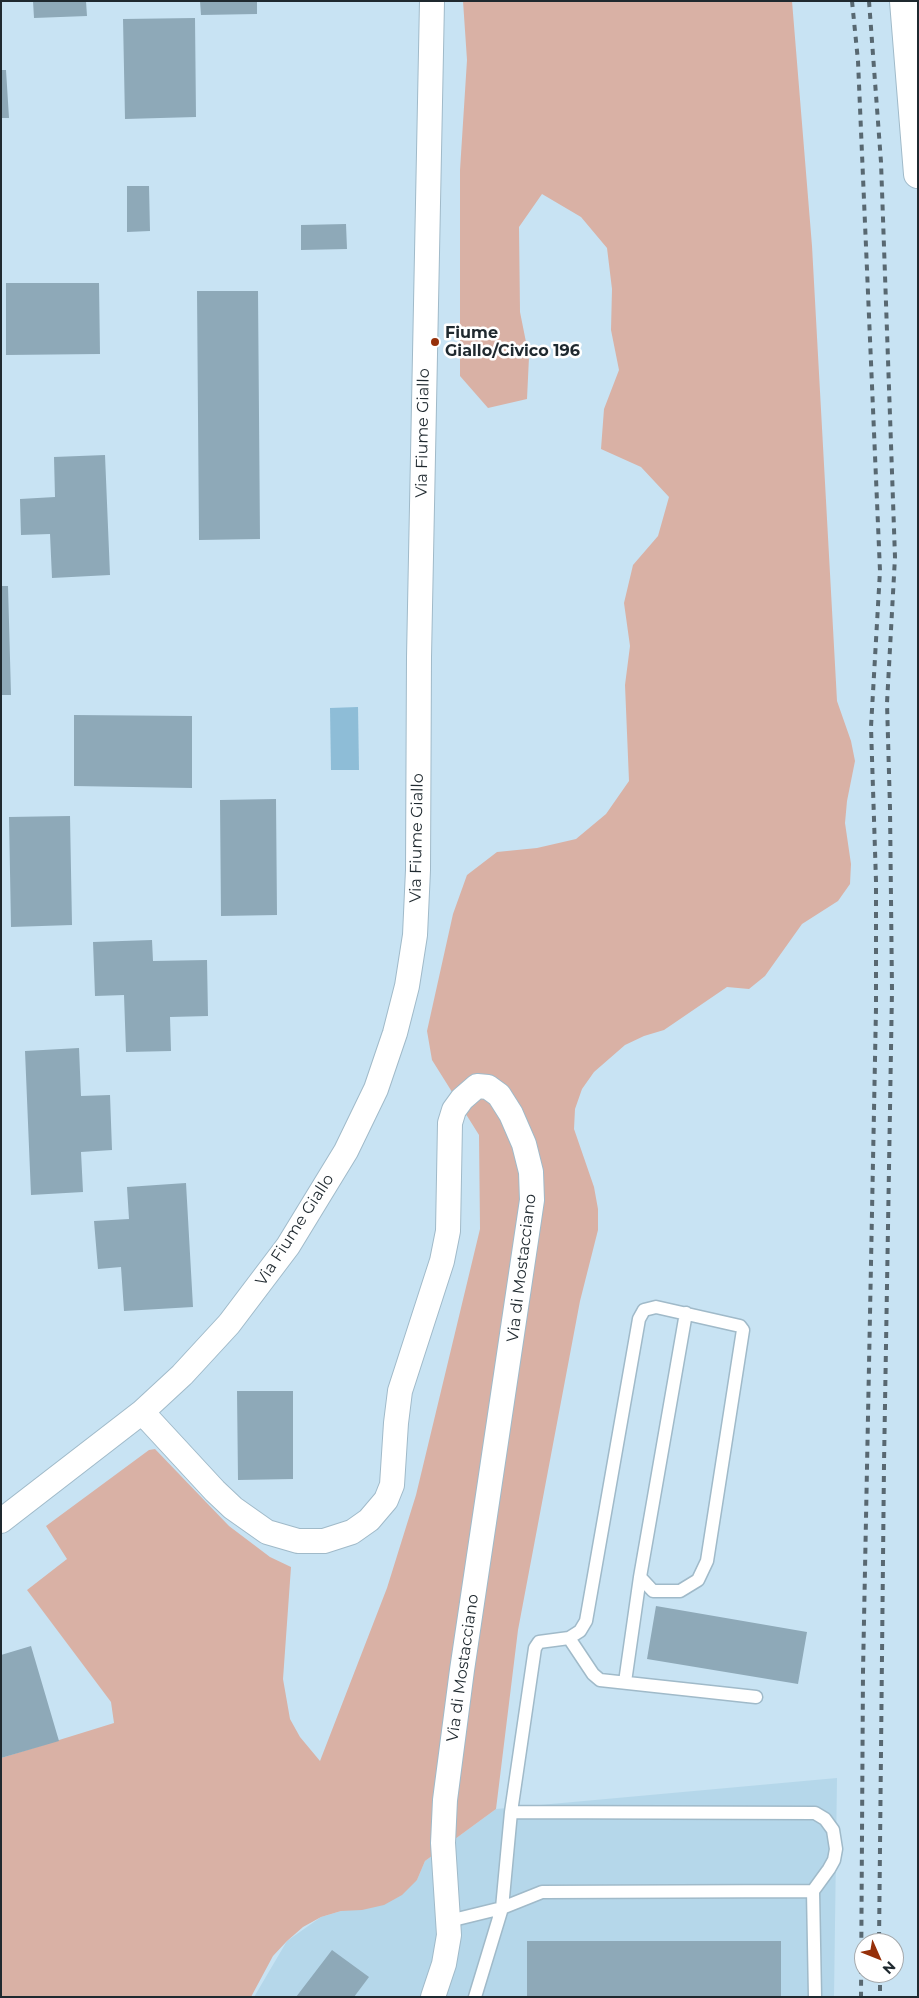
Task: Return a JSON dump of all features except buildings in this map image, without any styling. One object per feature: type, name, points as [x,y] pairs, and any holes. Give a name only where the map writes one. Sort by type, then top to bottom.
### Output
[{"type":"main road","points":[[904,1],[918,174]]},
{"type":"street","name":"Via Fiume Giallo","points":[[1,1521],[142,1412],[215,1341],[259,1286],[303,1224],[346,1151],[376,1089],[396,1033],[407,986],[415,935],[418,870],[419,647],[432,1]]},
{"type":"street","name":"Via di Mostacciano","points":[[142,1412],[233,1508],[267,1532],[298,1541],[324,1540],[352,1532],[370,1520],[386,1500],[392,1485],[396,1416],[400,1392],[442,1261],[448,1231],[450,1123],[454,1110],[462,1099],[477,1086],[488,1087],[499,1095],[511,1114],[524,1144],[531,1172],[532,1200],[445,1800],[443,1859],[449,1921],[448,1951],[433,1997]]},
{"type":"lane","points":[[476,1997],[502,1908],[511,1812],[535,1648],[539,1642],[569,1638],[580,1631],[586,1621],[639,1319],[644,1310],[656,1307],[740,1326],[743,1330],[707,1561],[698,1580],[680,1592],[654,1591],[640,1577]]},
{"type":"lane","points":[[625,1682],[640,1577],[686,1313]]},
{"type":"lane","points":[[569,1638],[593,1674],[600,1680],[756,1697]]},
{"type":"lane","points":[[511,1812],[815,1814],[825,1819],[833,1830],[836,1849],[831,1864],[813,1891],[815,1997]]},
{"type":"lane","points":[[449,1921],[502,1908],[542,1892],[813,1891]]},
{"type":"shaded area","points":[[463,1],[792,1],[812,246],[837,701],[851,741],[855,761],[847,801],[845,823],[851,864],[850,884],[838,901],[802,924],[765,976],[749,989],[727,987],[664,1030],[644,1036],[625,1045],[594,1072],[582,1089],[575,1109],[574,1129],[594,1187],[598,1209],[598,1230],[580,1301],[518,1630],[496,1809],[425,1861],[417,1880],[402,1895],[384,1905],[362,1910],[341,1911],[321,1917],[303,1927],[273,1956],[251,1997],[1,1997],[1,1758],[114,1723],[111,1702],[27,1590],[67,1559],[46,1526],[149,1450],[155,1449],[229,1526],[270,1557],[291,1567],[283,1679],[290,1719],[300,1737],[320,1761],[387,1588],[416,1495],[480,1229],[479,1135],[432,1060],[427,1031],[453,914],[467,875],[497,852],[537,848],[576,839],[606,814],[629,781],[625,685],[630,646],[624,603],[633,565],[658,536],[669,497],[641,467],[601,449],[604,409],[619,370],[611,330],[612,289],[607,248],[581,217],[542,194],[519,227],[520,312],[529,357],[527,399],[488,408],[460,376],[460,170],[467,60]]},
{"type":"shaded area","points":[[358,707],[359,770],[331,770],[330,708]]},
{"type":"shaded area","points":[[837,1778],[834,1997],[254,1997],[287,1941],[321,1917],[341,1911],[417,1880],[425,1861],[496,1809]]},
{"type":"railway","points":[[852,1],[858,61],[880,571],[871,727],[876,881],[876,1008],[863,1672],[861,1997]]},
{"type":"railway","points":[[869,1],[881,162],[895,557],[887,703],[892,990],[884,1464],[879,1933]]},
{"type":"railway","points":[[880,1983],[880,1997]]},
{"type":"place","name":"Fiume Giallo/Civico 196","points":[[435,342]]}]
